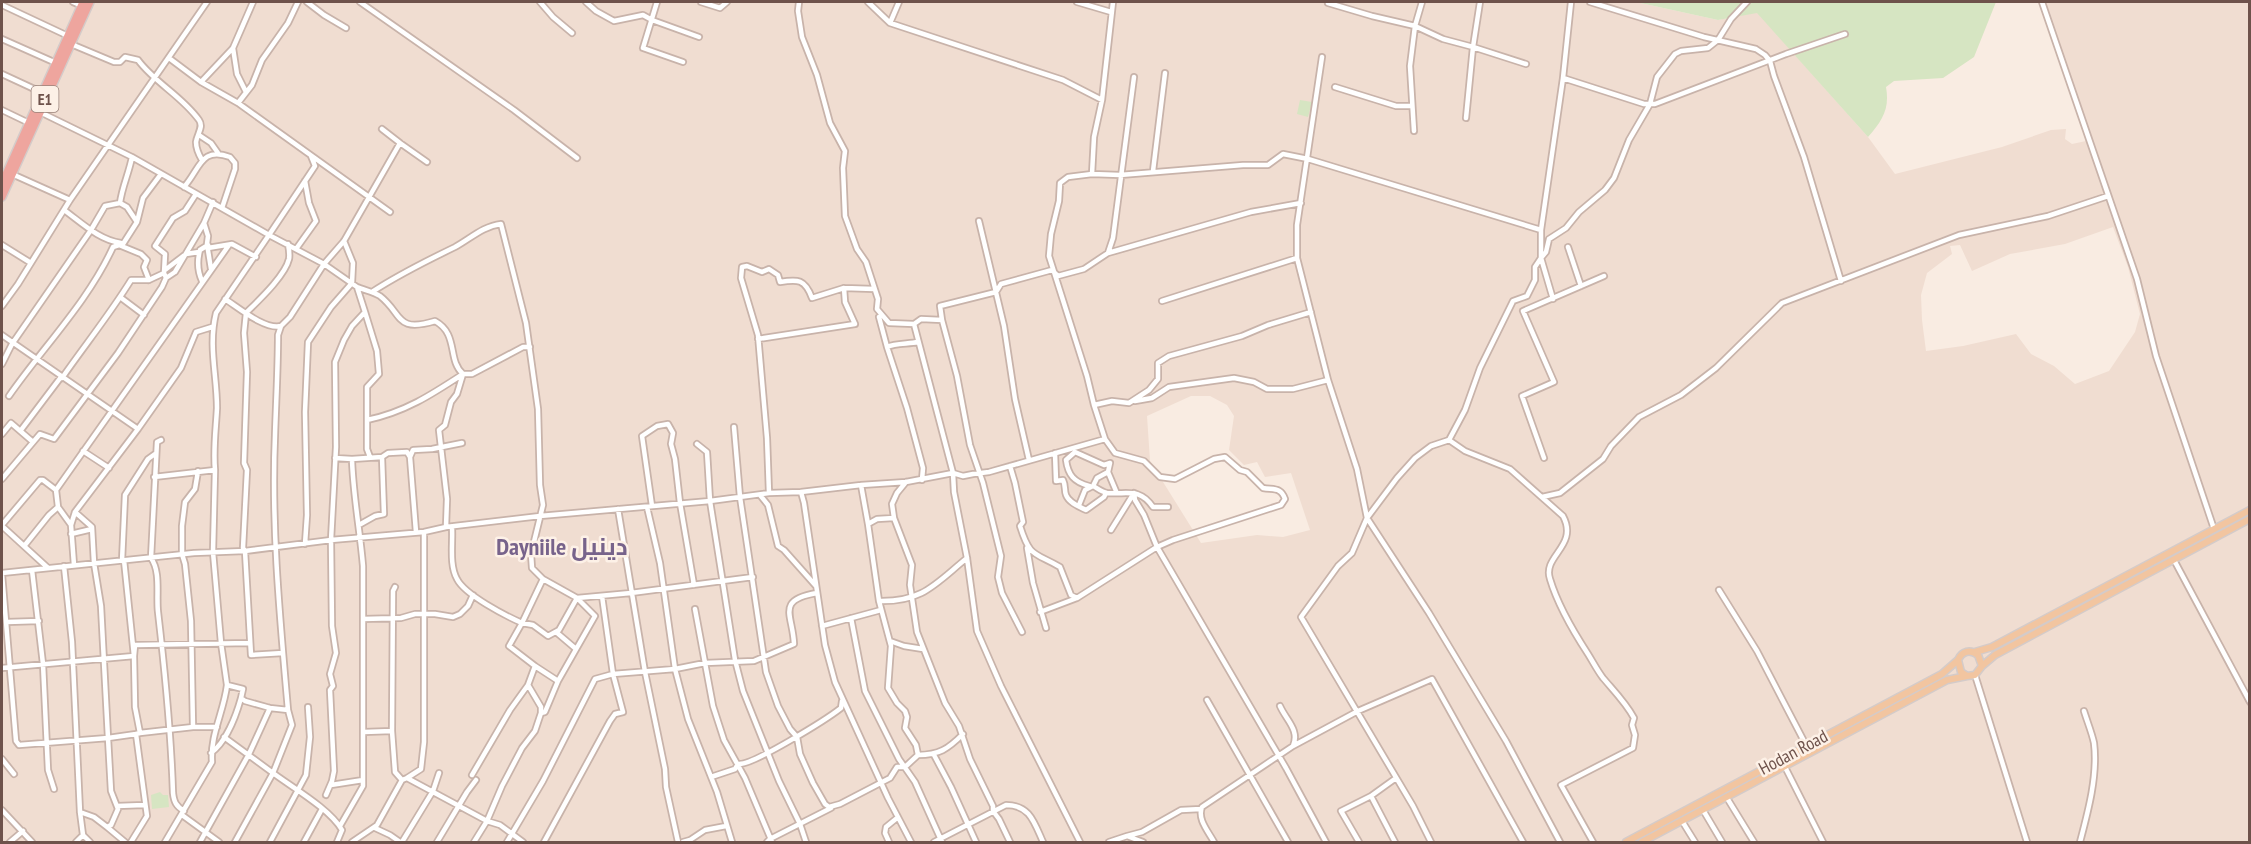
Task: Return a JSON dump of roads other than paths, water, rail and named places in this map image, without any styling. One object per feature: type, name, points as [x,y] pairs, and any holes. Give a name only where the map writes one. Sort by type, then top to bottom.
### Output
[{"type":"highway","name":"E1","points":[[2,183],[56,63],[90,2]]},
{"type":"highway","name":"E1","points":[[2,197],[40,112],[83,4]]},
{"type":"main road","name":"Hodan Road","points":[[1626,843],[1942,674],[1963,653],[1992,647],[2250,510]]},
{"type":"main road","points":[[1975,675],[1995,655],[2250,519]]},
{"type":"main road","points":[[1975,652],[1981,658],[1982,666]]},
{"type":"main road","points":[[1958,660],[1959,668],[1967,676]]},
{"type":"main road","name":"Hodan Road","points":[[1642,843],[1947,680],[1975,675]]},
{"type":"street","points":[[73,2],[83,4]]},
{"type":"street","points":[[2,306],[107,144],[155,79],[207,2]]},
{"type":"street","points":[[201,82],[233,48],[253,2]]},
{"type":"street","points":[[238,103],[252,85],[262,60],[288,23],[298,2]]},
{"type":"street","points":[[307,2],[346,28]]},
{"type":"street","points":[[360,2],[514,110],[577,158]]},
{"type":"street","points":[[540,2],[572,33]]},
{"type":"street","points":[[586,2],[596,11],[614,21],[644,15],[651,21],[699,37]]},
{"type":"street","points":[[657,2],[643,48],[683,62]]},
{"type":"street","points":[[701,2],[720,8],[727,2]]},
{"type":"street","points":[[799,2],[802,37],[817,75],[830,123],[845,151],[844,216],[857,249],[866,262],[878,299],[877,309],[887,347],[923,468],[922,480]]},
{"type":"street","points":[[868,2],[890,23],[1063,80],[1102,100]]},
{"type":"street","points":[[890,23],[899,2]]},
{"type":"street","points":[[1077,2],[1111,12]]},
{"type":"street","points":[[1092,174],[1094,137],[1102,100],[1113,2]]},
{"type":"street","points":[[1414,131],[1410,66],[1415,26],[1422,2]]},
{"type":"street","points":[[1466,118],[1480,2]]},
{"type":"street","points":[[1553,298],[1540,258],[1541,230],[1563,78],[1571,2]]},
{"type":"street","points":[[1590,2],[1756,49],[1765,55],[1770,61],[1804,157],[1841,281]]},
{"type":"street","points":[[1431,843],[1413,806],[1301,617],[1338,566],[1352,553],[1367,518],[1397,478],[1414,459],[1431,446],[1449,440],[1465,410],[1492,343],[1513,301],[1527,296],[1535,280],[1535,267],[1546,252],[1549,240],[1566,228],[1579,212],[1605,190],[1614,178],[1629,140],[1650,104],[1657,77],[1675,54],[1681,51],[1708,48],[1718,40],[1731,19],[1747,2]]},
{"type":"street","points":[[2042,2],[2137,279],[2156,356],[2214,529]]},
{"type":"street","points":[[1328,3],[1415,26],[1443,39],[1526,64]]},
{"type":"street","points":[[2,5],[114,62],[120,62],[125,57],[138,60],[147,72],[178,97],[200,121],[197,146],[202,160]]},
{"type":"street","points":[[1563,78],[1636,102],[1655,104],[1845,34]]},
{"type":"street","points":[[2,39],[56,63]]},
{"type":"street","points":[[233,48],[237,74],[246,92]]},
{"type":"street","points":[[1322,57],[1297,225],[1297,258],[1328,381],[1357,469],[1367,518],[1429,613],[1506,741],[1560,843]]},
{"type":"street","points":[[169,58],[201,82],[238,103],[390,212]]},
{"type":"street","points":[[1152,171],[1165,73]]},
{"type":"street","points":[[2,74],[43,93]]},
{"type":"street","points":[[1108,253],[1113,238],[1134,77]]},
{"type":"street","points":[[1335,87],[1396,106],[1411,106]]},
{"type":"street","points":[[2,110],[29,123]]},
{"type":"street","points":[[40,112],[132,157],[324,264],[357,287],[379,295],[399,319],[409,324],[422,326],[435,321],[442,325],[449,335],[457,369],[463,374]]},
{"type":"street","points":[[381,129],[427,162]]},
{"type":"street","points":[[199,135],[212,143],[218,153]]},
{"type":"street","points":[[225,299],[275,328],[280,326],[290,317],[324,264],[344,241],[400,143]]},
{"type":"street","points":[[184,187],[192,179],[202,160],[218,153],[230,157],[235,163],[235,169],[222,208]]},
{"type":"street","points":[[1040,612],[1077,598],[1157,548],[1186,535],[1281,505],[1285,499],[1283,492],[1278,489],[1263,488],[1247,472],[1240,470],[1226,457],[1214,459],[1175,479],[1160,477],[1144,461],[1115,453],[1105,439],[1049,256],[1060,183],[1068,177],[1092,174],[1120,175],[1152,171],[1268,165],[1283,154],[1308,159],[1541,230]]},
{"type":"street","points":[[165,843],[212,762],[211,753],[226,698],[227,685],[220,644],[213,552],[217,405],[211,351],[212,327],[216,313],[256,257],[315,166],[310,156]]},
{"type":"street","points":[[120,203],[121,188],[127,178],[132,157]]},
{"type":"street","points":[[12,174],[70,200]]},
{"type":"street","points":[[9,396],[100,272],[113,248],[121,244],[137,222],[143,198],[161,174]]},
{"type":"street","points":[[296,249],[316,221],[309,203],[305,181]]},
{"type":"street","points":[[2,479],[41,434],[54,439],[144,315],[165,274],[165,254],[155,246],[173,218],[185,211],[196,194]]},
{"type":"street","points":[[1542,497],[1560,493],[1603,459],[1611,446],[1639,417],[1682,395],[1716,368],[1782,303],[1959,235],[2048,216],[2108,196]]},
{"type":"street","points":[[21,430],[62,377],[131,279],[149,280],[175,272],[204,223],[213,202]]},
{"type":"street","points":[[2,364],[12,344],[91,230],[105,206],[120,203],[127,207],[137,222]]},
{"type":"street","points":[[1052,270],[1058,276],[1084,268],[1108,253],[1251,212],[1301,203]]},
{"type":"street","points":[[64,210],[111,242],[121,244],[141,254],[147,260],[144,267],[149,280]]},
{"type":"street","points":[[979,221],[1004,326],[1015,399],[1029,460]]},
{"type":"street","points":[[204,223],[208,236],[211,269]]},
{"type":"street","points":[[372,292],[437,253],[456,246],[494,225],[501,224],[526,323],[538,409],[540,485],[543,505],[531,554],[532,568],[543,579],[577,598],[595,616],[558,681],[545,712],[541,714]]},
{"type":"street","points":[[305,544],[307,515],[305,412],[308,342],[331,307],[352,283],[353,263],[344,241]]},
{"type":"street","points":[[283,652],[251,654],[243,548],[247,470],[244,463],[247,372],[244,333],[246,313],[262,300],[287,265],[290,256],[288,244]]},
{"type":"street","points":[[2,245],[31,263]]},
{"type":"street","points":[[71,525],[58,507],[56,490],[229,245]]},
{"type":"street","points":[[202,281],[197,264],[202,247],[236,245],[256,257]]},
{"type":"street","points":[[1568,247],[1581,286]]},
{"type":"street","points":[[186,254],[200,252]]},
{"type":"street","points":[[1162,301],[1297,258]]},
{"type":"street","points":[[769,493],[767,438],[758,339],[741,278],[742,267],[747,266],[762,272],[769,269],[778,275],[780,282],[795,279],[801,281],[812,298],[844,288],[874,289]]},
{"type":"street","points":[[1022,633],[1002,593],[998,577],[1001,556],[970,445],[957,376],[940,306],[996,292],[1001,284],[1052,270]]},
{"type":"street","points":[[1544,458],[1522,396],[1554,382],[1523,311],[1604,276]]},
{"type":"street","points":[[357,287],[377,351],[379,374],[367,387],[367,449],[370,457]]},
{"type":"street","points":[[758,339],[855,324],[845,302],[844,288]]},
{"type":"street","points":[[120,297],[144,315]]},
{"type":"street","points":[[877,309],[889,323],[914,324],[921,320],[942,320]]},
{"type":"street","points":[[326,795],[334,771],[330,690],[333,686],[330,674],[336,653],[332,626],[335,362],[352,326],[365,312]]},
{"type":"street","points":[[1129,403],[1155,384],[1158,363],[1169,356],[1242,336],[1268,325],[1311,312]]},
{"type":"street","points":[[914,324],[953,473],[954,492],[967,558],[977,631],[1001,686],[1080,843]]},
{"type":"street","points":[[235,843],[273,773],[291,725],[283,652],[276,546],[275,434],[278,411],[280,326]]},
{"type":"street","points":[[74,565],[71,525],[75,512],[181,368],[196,332],[212,327]]},
{"type":"street","points":[[2,335],[138,429]]},
{"type":"street","points":[[887,347],[918,342]]},
{"type":"street","points":[[367,420],[391,415],[427,398],[463,374],[472,374],[517,350],[530,347]]},
{"type":"street","points":[[446,527],[447,499],[440,430],[445,425],[451,402],[457,394],[463,374]]},
{"type":"street","points":[[1094,405],[1112,401],[1129,403],[1152,398],[1169,387],[1234,378],[1254,382],[1267,389],[1293,388],[1328,381]]},
{"type":"street","points":[[2,434],[11,423],[33,442]]},
{"type":"street","points":[[694,585],[671,444],[672,433],[668,424],[657,426],[642,436],[650,506],[675,669],[688,719],[711,777],[732,843]]},
{"type":"street","points":[[734,427],[740,497],[771,690],[784,718],[797,736],[800,754],[813,783],[825,804],[834,807]]},
{"type":"street","points":[[217,727],[193,727],[108,738],[19,745],[16,741],[13,694],[9,680],[11,668],[2,574],[182,554],[245,551],[358,537],[424,532],[446,527],[540,516],[906,482],[953,473],[963,476],[1073,450],[1105,439]]},
{"type":"street","points":[[161,440],[157,442],[154,477],[151,558],[156,567],[174,801],[183,813],[219,843]]},
{"type":"street","points":[[1449,440],[1465,451],[1510,469],[1568,523],[1568,536],[1562,550],[1553,560],[1549,569],[1549,577],[1573,632],[1602,677],[1620,696],[1634,718],[1633,748],[1561,785],[1593,843]]},
{"type":"street","points":[[410,458],[413,450],[462,443]]},
{"type":"street","points":[[697,444],[707,452],[710,501],[735,660],[743,691],[806,843]]},
{"type":"street","points":[[1073,450],[1104,465],[1110,464]]},
{"type":"street","points":[[1073,450],[1066,460],[1066,468],[1072,478],[1106,493],[1134,493],[1146,499],[1153,507],[1168,507]]},
{"type":"street","points":[[83,451],[109,468]]},
{"type":"street","points":[[335,458],[382,457],[388,453],[407,452],[410,458],[416,532]]},
{"type":"street","points":[[1055,453],[1056,481],[1063,480],[1066,495],[1072,503],[1086,510],[1106,493]]},
{"type":"street","points":[[1115,453],[1110,459],[1108,472],[1116,492]]},
{"type":"street","points":[[131,843],[147,816],[135,707],[134,656],[123,560],[125,495],[148,459],[156,454]]},
{"type":"street","points":[[359,525],[384,514],[382,457]]},
{"type":"street","points":[[340,826],[362,789],[363,780],[363,566],[354,500],[352,459]]},
{"type":"street","points":[[1010,466],[1016,483],[1023,522],[1020,526],[1027,548],[1040,612],[1046,628]]},
{"type":"street","points":[[154,477],[215,470]]},
{"type":"street","points":[[193,727],[192,644],[187,578],[182,554],[185,502],[195,489],[198,471]]},
{"type":"street","points":[[1079,505],[1085,490],[1108,472]]},
{"type":"street","points":[[48,568],[2,526],[40,480],[56,490]]},
{"type":"street","points":[[906,482],[893,500],[894,518],[912,565],[915,626],[948,710],[963,734],[970,759],[1010,843]]},
{"type":"street","points":[[861,485],[879,601],[890,641],[888,688],[905,711],[906,728],[916,745],[918,755]]},
{"type":"street","points":[[801,492],[829,663],[843,700],[909,842]]},
{"type":"street","points":[[1134,493],[1157,548],[1326,843]]},
{"type":"street","points":[[1111,530],[1134,493]]},
{"type":"street","points":[[760,495],[768,505],[778,546],[816,586]]},
{"type":"street","points":[[25,545],[49,514],[58,507]]},
{"type":"street","points":[[618,509],[645,672],[678,843]]},
{"type":"street","points":[[75,512],[90,524],[92,529],[94,563],[101,606],[111,791],[112,799],[118,809],[112,823],[107,827]]},
{"type":"street","points":[[868,524],[878,519],[894,518]]},
{"type":"street","points":[[452,528],[457,580],[473,595],[495,610],[522,623],[533,625],[548,636],[556,632],[577,598]]},
{"type":"street","points":[[71,534],[92,529]]},
{"type":"street","points":[[352,843],[375,828],[404,779],[421,769],[423,756],[424,532]]},
{"type":"street","points":[[1027,548],[1038,558],[1060,567],[1071,595],[1077,598]]},
{"type":"street","points":[[879,601],[899,601],[929,590],[967,558]]},
{"type":"street","points":[[2174,560],[2250,702]]},
{"type":"street","points":[[64,566],[80,812],[83,835],[90,843]]},
{"type":"street","points":[[32,570],[43,664],[48,770],[54,789]]},
{"type":"street","points":[[577,598],[753,577]]},
{"type":"street","points":[[543,579],[509,646],[558,681]]},
{"type":"street","points":[[395,587],[393,591],[392,730],[395,772],[404,779],[433,791],[487,821],[495,822],[523,843]]},
{"type":"street","points":[[1719,590],[1756,651],[1806,745]]},
{"type":"street","points":[[507,843],[543,781],[595,679],[614,674],[675,669],[705,663],[754,661],[794,644],[788,617],[792,605],[798,598],[817,593]]},
{"type":"street","points":[[363,619],[393,618],[415,614],[453,617],[468,606],[473,595]]},
{"type":"street","points":[[544,843],[610,722],[615,714],[623,712],[614,674],[602,596]]},
{"type":"street","points":[[695,609],[713,706],[724,740],[738,764],[764,821],[770,841],[890,778],[897,767],[905,767],[918,755],[934,755],[951,746],[963,734]]},
{"type":"street","points":[[822,626],[881,609]]},
{"type":"street","points":[[851,618],[863,685],[899,759],[915,782],[941,841]]},
{"type":"street","points":[[7,621],[39,621]]},
{"type":"street","points":[[556,632],[576,649]]},
{"type":"street","points":[[890,641],[923,649]]},
{"type":"street","points":[[134,656],[135,645],[250,643]]},
{"type":"street","points":[[2,668],[134,656]]},
{"type":"street","points":[[472,775],[510,710],[528,685],[535,666]]},
{"type":"street","points":[[1975,675],[2027,843]]},
{"type":"street","points":[[1109,843],[1142,832],[1180,810],[1201,809],[1293,746],[1358,711],[1432,679],[1523,843]]},
{"type":"street","points":[[2,684],[9,680]]},
{"type":"street","points":[[211,753],[219,747],[233,723],[241,698],[243,689],[227,685]]},
{"type":"street","points":[[474,843],[522,748],[535,731],[541,714],[541,707],[528,685]]},
{"type":"street","points":[[241,698],[270,708],[288,710]]},
{"type":"street","points":[[738,764],[742,765],[768,752],[831,716],[841,708],[843,700]]},
{"type":"street","points":[[1207,700],[1288,843]]},
{"type":"street","points":[[1280,706],[1294,729],[1296,736],[1293,746]]},
{"type":"street","points":[[270,843],[306,775],[309,757],[309,707]]},
{"type":"street","points":[[200,843],[249,754],[270,708]]},
{"type":"street","points":[[2080,843],[2094,762],[2094,743],[2084,711]]},
{"type":"street","points":[[364,732],[392,730]]},
{"type":"street","points":[[224,737],[322,809],[342,830],[337,843]]},
{"type":"street","points":[[934,755],[976,843]]},
{"type":"street","points":[[2,759],[14,774]]},
{"type":"street","points":[[711,777],[735,769],[738,764]]},
{"type":"street","points":[[1785,767],[1823,843]]},
{"type":"street","points":[[391,843],[399,841],[433,791],[439,773]]},
{"type":"street","points":[[1359,843],[1341,811],[1371,796],[1396,778]]},
{"type":"street","points":[[331,785],[363,780]]},
{"type":"street","points":[[438,843],[476,780]]},
{"type":"street","points":[[1371,796],[1395,843]]},
{"type":"street","points":[[1727,798],[1754,843]]},
{"type":"street","points":[[117,806],[144,805]]},
{"type":"street","points":[[934,843],[993,811],[1006,805],[1016,805],[1025,809],[1043,843]]},
{"type":"street","points":[[304,843],[322,809]]},
{"type":"street","points":[[1201,809],[1201,820],[1214,843]]},
{"type":"street","points":[[2,810],[32,843]]},
{"type":"street","points":[[1703,810],[1722,843]]},
{"type":"street","points":[[80,812],[94,817],[125,843]]},
{"type":"street","points":[[889,843],[885,833],[886,827],[897,818]]},
{"type":"street","points":[[1682,821],[1695,843]]},
{"type":"street","points":[[683,843],[705,830],[726,826]]},
{"type":"street","points":[[375,828],[399,841]]},
{"type":"street","points":[[10,843],[23,831]]},
{"type":"street","points":[[76,843],[83,835]]},
{"type":"street","points":[[1127,836],[1143,843]]},
{"type":"district","name":"Dayniile دينيل","points":[[562,546]]}]
